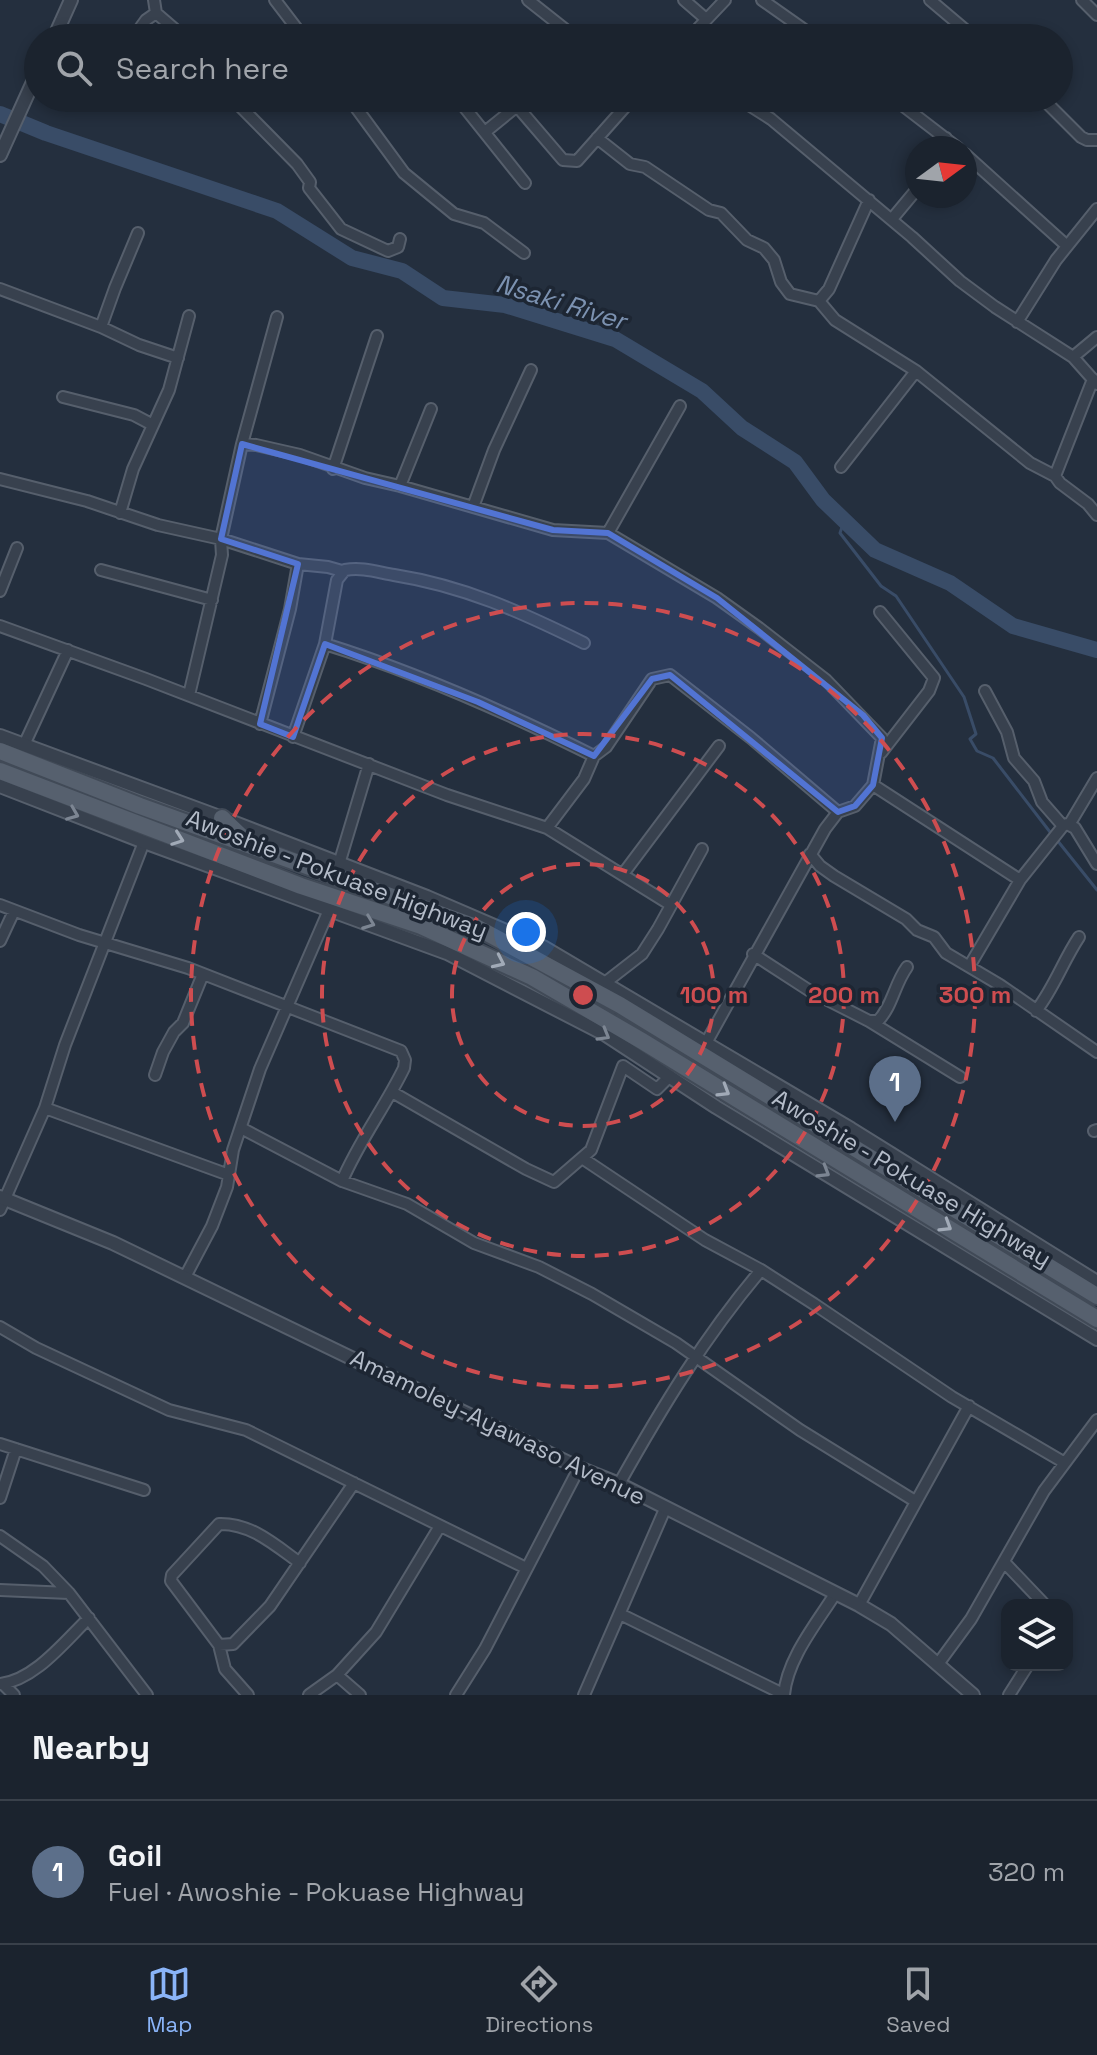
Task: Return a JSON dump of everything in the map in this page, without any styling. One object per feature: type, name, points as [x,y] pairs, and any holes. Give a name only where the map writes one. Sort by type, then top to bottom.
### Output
[{"type":"main road","name":"Awoshie - Pokuase Highway","points":[[0,751],[140,806],[476,927],[620,1005],[1097,1296]]},
{"type":"main road","name":"Awoshie - Pokuase Highway","points":[[0,771],[301,886],[421,926],[532,977],[1097,1319]]},
{"type":"main road","points":[[222,818],[248,843]]},
{"type":"main road","points":[[642,1041],[658,1029]]},
{"type":"main road","points":[[1043,1286],[1056,1270]]},
{"type":"street","points":[[60,24],[71,0]]},
{"type":"street","points":[[154,0],[156,13],[169,24]]},
{"type":"street","points":[[275,0],[293,24]]},
{"type":"street","points":[[528,0],[558,24]]},
{"type":"street","points":[[684,0],[706,19]]},
{"type":"street","points":[[702,24],[725,0]]},
{"type":"street","points":[[762,0],[796,24]]},
{"type":"street","points":[[930,0],[958,24]]},
{"type":"street","points":[[1082,0],[1097,15]]},
{"type":"street","points":[[143,24],[156,13]]},
{"type":"street","points":[[0,155],[24,101]]},
{"type":"street","points":[[246,112],[297,164],[310,182],[309,188],[341,229],[388,251],[398,247],[400,239]]},
{"type":"street","points":[[359,112],[404,173],[454,214],[484,223],[524,253]]},
{"type":"street","points":[[469,112],[525,183]]},
{"type":"street","points":[[485,132],[504,112]]},
{"type":"street","points":[[522,112],[563,160],[577,161],[620,112]]},
{"type":"street","points":[[760,112],[892,219],[960,281],[1073,357],[1095,381],[1055,476]]},
{"type":"street","points":[[912,112],[943,136]]},
{"type":"street","points":[[1056,112],[1081,137],[1097,140]]},
{"type":"street","points":[[597,138],[630,164],[645,167],[709,210],[721,213],[747,240],[764,248],[774,260],[781,282],[790,294],[819,301],[835,320],[916,371],[1030,463],[1055,476],[1097,515]]},
{"type":"street","points":[[977,165],[1067,246]]},
{"type":"street","points":[[819,301],[829,289],[869,200]]},
{"type":"street","points":[[892,219],[905,203]]},
{"type":"street","points":[[1017,322],[1067,246],[1097,209]]},
{"type":"street","points":[[101,327],[138,233]]},
{"type":"street","points":[[0,289],[178,358]]},
{"type":"street","points":[[120,513],[127,484],[169,390],[189,316]]},
{"type":"street","points":[[189,695],[222,555],[221,539],[242,444],[277,317]]},
{"type":"street","points":[[333,469],[377,336]]},
{"type":"street","points":[[1073,357],[1097,337]]},
{"type":"street","points":[[473,507],[494,450],[531,370]]},
{"type":"street","points":[[841,467],[916,371]]},
{"type":"street","points":[[63,397],[134,415],[153,425]]},
{"type":"street","points":[[608,533],[680,406]]},
{"type":"street","points":[[400,486],[431,409]]},
{"type":"street","points":[[242,444],[300,455],[333,469],[553,530],[608,533],[717,598],[826,680],[882,738],[873,785],[855,806],[838,812],[825,829],[706,1043]]},
{"type":"street","points":[[0,479],[36,486],[158,525],[221,539],[298,564],[342,571],[359,568],[410,576],[469,592],[584,643]]},
{"type":"street","points":[[0,591],[17,548]]},
{"type":"street","points":[[260,724],[298,564]]},
{"type":"street","points":[[101,570],[212,600]]},
{"type":"street","points":[[293,737],[325,644],[337,580],[342,571]]},
{"type":"street","points":[[880,612],[934,678],[929,691],[881,754]]},
{"type":"street","points":[[0,626],[447,795],[547,828],[671,905]]},
{"type":"street","points":[[325,644],[403,670],[594,756]]},
{"type":"street","points":[[24,745],[68,650]]},
{"type":"street","points":[[547,828],[584,779],[594,756],[606,747],[652,679],[670,675],[838,812]]},
{"type":"street","points":[[985,691],[1007,732],[1014,758],[1034,781],[1042,802],[1066,826],[1075,828],[1097,864]]},
{"type":"street","points":[[0,736],[222,818],[543,947],[851,1129],[1097,1282]]},
{"type":"street","points":[[623,874],[719,746]]},
{"type":"street","points":[[339,864],[369,764]]},
{"type":"street","points":[[970,965],[1020,880],[1066,826],[1097,778]]},
{"type":"street","points":[[873,785],[1020,880]]},
{"type":"street","points":[[0,786],[447,953],[606,1035],[716,1107],[1097,1339]]},
{"type":"street","points":[[2,1202],[45,1108],[65,1045],[144,842]]},
{"type":"street","points":[[606,982],[642,954],[702,849]]},
{"type":"street","points":[[810,854],[820,866],[906,919],[917,930],[934,937],[946,953],[970,965],[1097,1052]]},
{"type":"street","points":[[0,905],[203,974],[401,1051],[404,1068],[359,1142],[342,1181]]},
{"type":"street","points":[[185,1277],[212,1226],[227,1187],[233,1150],[260,1069],[329,910]]},
{"type":"street","points":[[0,941],[14,911]]},
{"type":"street","points":[[1036,1011],[1053,987],[1061,966],[1079,937]]},
{"type":"street","points":[[753,954],[810,991],[869,1021],[960,1077]]},
{"type":"street","points":[[869,1021],[878,1021],[882,1017],[907,967]]},
{"type":"street","points":[[155,1075],[163,1052],[183,1023],[203,974]]},
{"type":"street","points":[[392,1092],[554,1182],[591,1150],[623,1066],[657,1089],[670,1076]]},
{"type":"street","points":[[45,1108],[229,1175]]},
{"type":"street","points":[[241,1128],[342,1181],[407,1204],[474,1243],[539,1267],[638,1320],[800,1430],[915,1501]]},
{"type":"street","points":[[582,1158],[705,1240],[761,1270],[969,1406],[1065,1463]]},
{"type":"street","name":"Amamoley-Ayawaso Avenue","points":[[2,1202],[113,1243],[579,1468],[619,1484],[859,1605],[909,1638],[973,1695]]},
{"type":"street","points":[[619,1484],[668,1397],[734,1301],[761,1270]]},
{"type":"street","points":[[0,1327],[36,1348],[169,1410],[246,1430],[526,1568]]},
{"type":"street","points":[[859,1605],[969,1406]]},
{"type":"street","points":[[938,1664],[971,1619],[1044,1491],[1097,1420]]},
{"type":"street","points":[[0,1444],[144,1490]]},
{"type":"street","points":[[0,1498],[16,1449]]},
{"type":"street","points":[[459,1694],[579,1468]]},
{"type":"street","points":[[219,1645],[233,1644],[270,1606],[354,1483]]},
{"type":"street","points":[[584,1695],[665,1509]]},
{"type":"street","points":[[248,1695],[225,1669],[219,1645],[171,1581],[172,1575],[211,1529],[219,1524],[233,1523],[247,1528],[300,1563]]},
{"type":"street","points":[[309,1695],[337,1675],[376,1632],[440,1526]]},
{"type":"street","points":[[0,1536],[43,1566],[69,1593],[147,1695]]},
{"type":"street","points":[[1005,1563],[1039,1599]]},
{"type":"street","points":[[0,1590],[69,1593]]},
{"type":"street","points":[[620,1614],[784,1695],[789,1671],[835,1594]]},
{"type":"street","points":[[14,1695],[2,1684],[24,1676],[38,1666],[89,1618]]},
{"type":"street","points":[[1009,1695],[1024,1671]]},
{"type":"street","points":[[337,1675],[360,1695]]},
{"type":"highlighted area","points":[[242,444],[553,530],[608,533],[717,598],[863,715],[882,738],[873,785],[855,806],[838,812],[670,675],[652,679],[594,756],[478,702],[325,644],[293,737],[260,724],[298,564],[221,539]]},
{"type":"waterway","name":"Nsaki River","points":[[0,114],[46,133],[277,211],[352,258],[402,271],[443,298],[505,305],[615,339],[702,391],[742,428],[795,462],[823,500],[875,550],[950,583],[1013,626],[1097,650]]},
{"type":"waterway","points":[[844,521],[840,533],[881,586],[896,596],[964,697],[976,734],[970,739],[977,751],[993,758],[1050,832]]},
{"type":"waterway","points":[[1057,840],[1097,890]]},
{"type":"place","name":"Goil","points":[[895,1122]]}]
